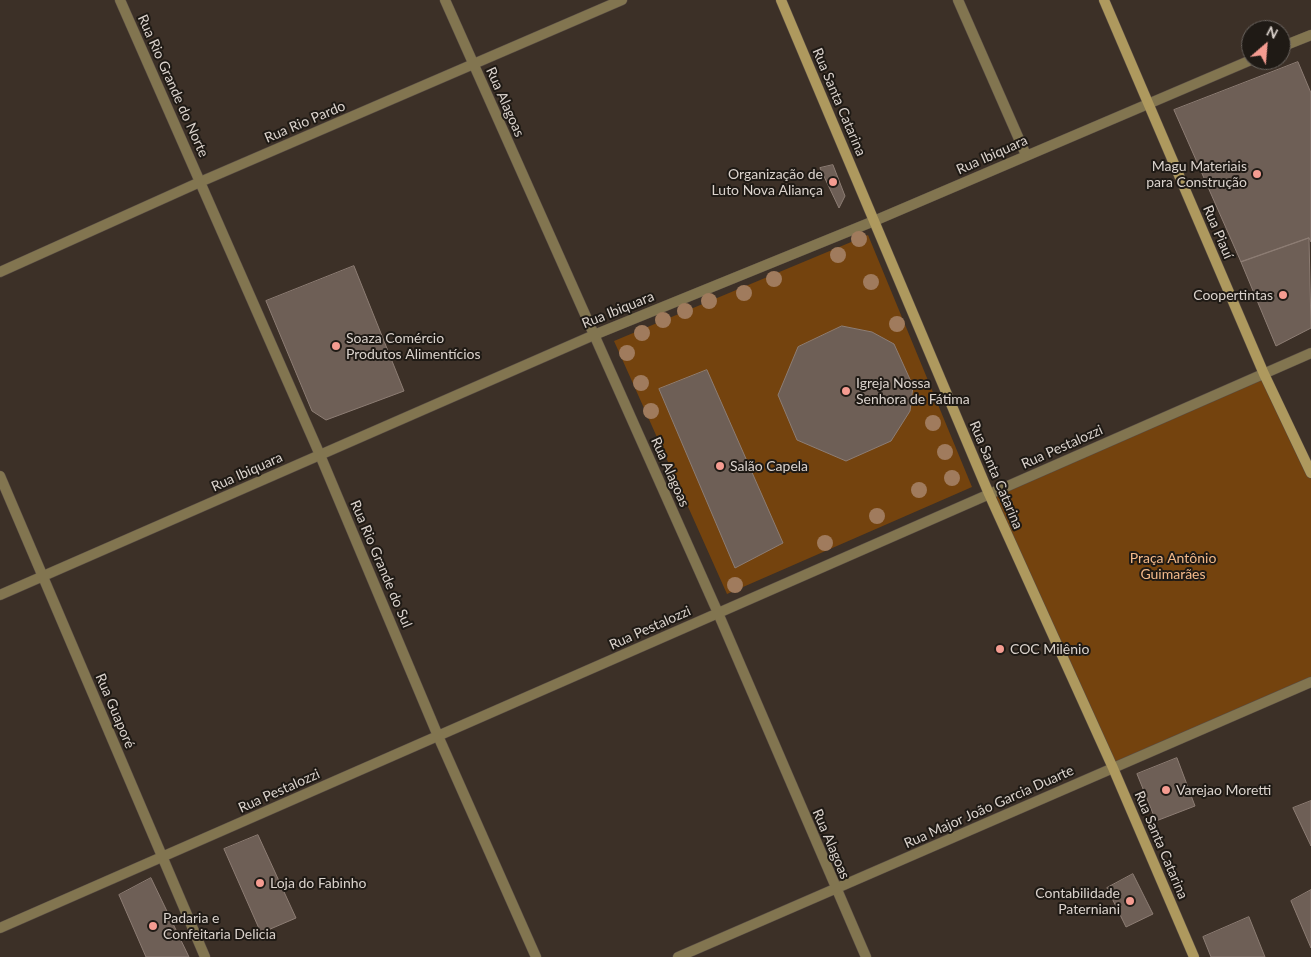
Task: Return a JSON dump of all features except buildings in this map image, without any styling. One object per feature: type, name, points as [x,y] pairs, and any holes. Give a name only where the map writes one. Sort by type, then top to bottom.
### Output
[{"type":"main road","name":"Rua Santa Catarina","points":[[781,0],[989,494],[1113,768],[1194,957]]},
{"type":"main road","name":"Rua Piauí","points":[[1104,0],[1264,374],[1311,473]]},
{"type":"street","name":"Rua Rio Grande do Norte","points":[[120,0],[200,182]]},
{"type":"street","name":"Rua Alagoas","points":[[445,0],[718,613],[866,957]]},
{"type":"street","name":"Rua Rio Pardo","points":[[0,272],[200,182],[622,0]]},
{"type":"street","points":[[958,0],[1026,155]]},
{"type":"street","points":[[1291,43],[1311,35]]},
{"type":"street","name":"Rua Ibiquara","points":[[0,595],[594,335],[874,221],[1148,102],[1241,64]]},
{"type":"street","name":"Rua Rio Grande do Sul","points":[[200,182],[320,455],[438,736],[536,957]]},
{"type":"street","name":"Rua Pestalozzi","points":[[0,928],[1311,353]]},
{"type":"street","name":"Rua Guaporé","points":[[0,476],[205,957]]},
{"type":"street","name":"Rua Major João Garcia Duarte","points":[[678,957],[1311,682]]},
{"type":"green space","points":[[868,235],[972,487],[727,594],[614,341]]},
{"type":"green space","name":"Praça Antônio Guimarães","points":[[1264,374],[1311,473],[1311,682],[1113,768],[989,494]]},
{"type":"place","name":"Magu Materiais para Construção","points":[[1257,174]]},
{"type":"place","name":"Organização de Luto Nova Aliança","points":[[833,182]]},
{"type":"place","name":"Coopertintas","points":[[1283,295]]},
{"type":"place","name":"Soaza Comércio Produtos Alimentícios","points":[[336,346]]},
{"type":"place","name":"Igreja Nossa Senhora de Fátima","points":[[846,391]]},
{"type":"place","name":"Salão Capela","points":[[720,466]]},
{"type":"place","name":"COC Milênio","points":[[1000,649]]},
{"type":"place","name":"Varejao Moretti","points":[[1166,790]]},
{"type":"place","name":"Loja do Fabinho","points":[[260,883]]},
{"type":"place","name":"Contabilidade Paterniani","points":[[1130,901]]},
{"type":"place","name":"Padaria e Confeitaria Delicia","points":[[153,926]]}]
